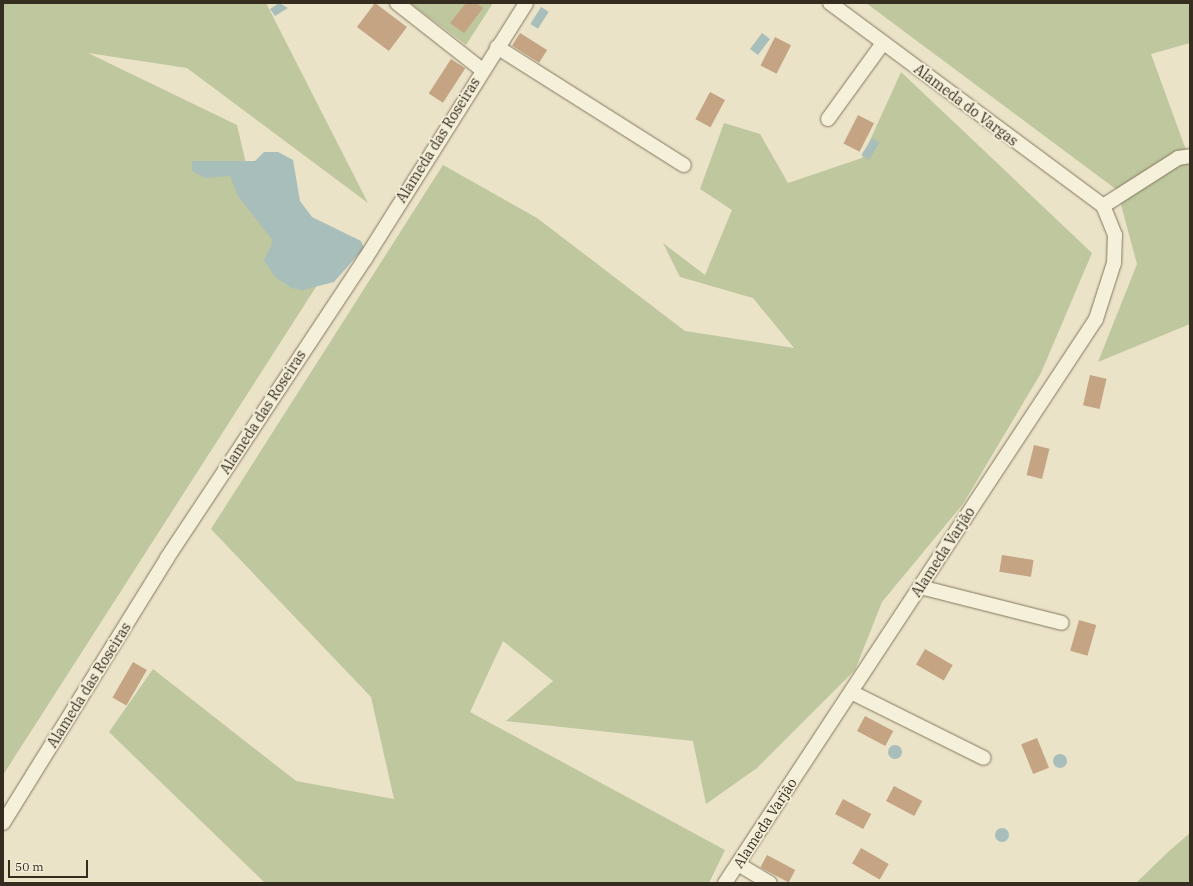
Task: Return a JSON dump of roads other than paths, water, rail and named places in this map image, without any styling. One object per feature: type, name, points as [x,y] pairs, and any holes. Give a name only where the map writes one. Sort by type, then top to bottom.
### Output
[{"type":"street","points":[[397,3],[482,70]]},
{"type":"street","name":"Alameda das Roseiras","points":[[3,823],[167,558],[364,260],[482,70],[526,3]]},
{"type":"street","name":"Alameda do Vargas","points":[[830,3],[1103,206]]},
{"type":"street","points":[[828,119],[883,43]]},
{"type":"street","points":[[497,47],[684,165]]},
{"type":"street","points":[[1103,206],[1178,158],[1190,156]]},
{"type":"street","name":"Alameda Varjão","points":[[726,883],[1096,319],[1114,263],[1115,235],[1103,206]]},
{"type":"street","points":[[920,587],[1062,623]]},
{"type":"street","points":[[851,692],[984,758]]},
{"type":"street","points":[[738,864],[770,883]]},
{"type":"water","points":[[279,3],[288,8],[275,16],[270,9]]},
{"type":"water","points":[[541,7],[549,12],[538,29],[530,24]]},
{"type":"water","points":[[762,33],[770,39],[758,55],[750,49]]},
{"type":"water","points":[[872,138],[880,143],[869,160],[861,155]]},
{"type":"water","points":[[264,152],[278,152],[293,160],[300,201],[312,217],[361,241],[364,248],[334,282],[303,290],[291,288],[274,276],[264,260],[273,241],[238,196],[230,176],[205,178],[192,171],[192,161],[255,161]]},
{"type":"water","points":[[895,745],[900,747],[902,752],[900,757],[895,759],[890,757],[888,752],[890,747]]},
{"type":"water","points":[[1060,754],[1065,756],[1067,761],[1065,766],[1060,768],[1055,766],[1053,761],[1055,756]]},
{"type":"water","points":[[1002,828],[1007,830],[1009,835],[1007,840],[1002,842],[997,840],[995,835],[997,830]]}]
